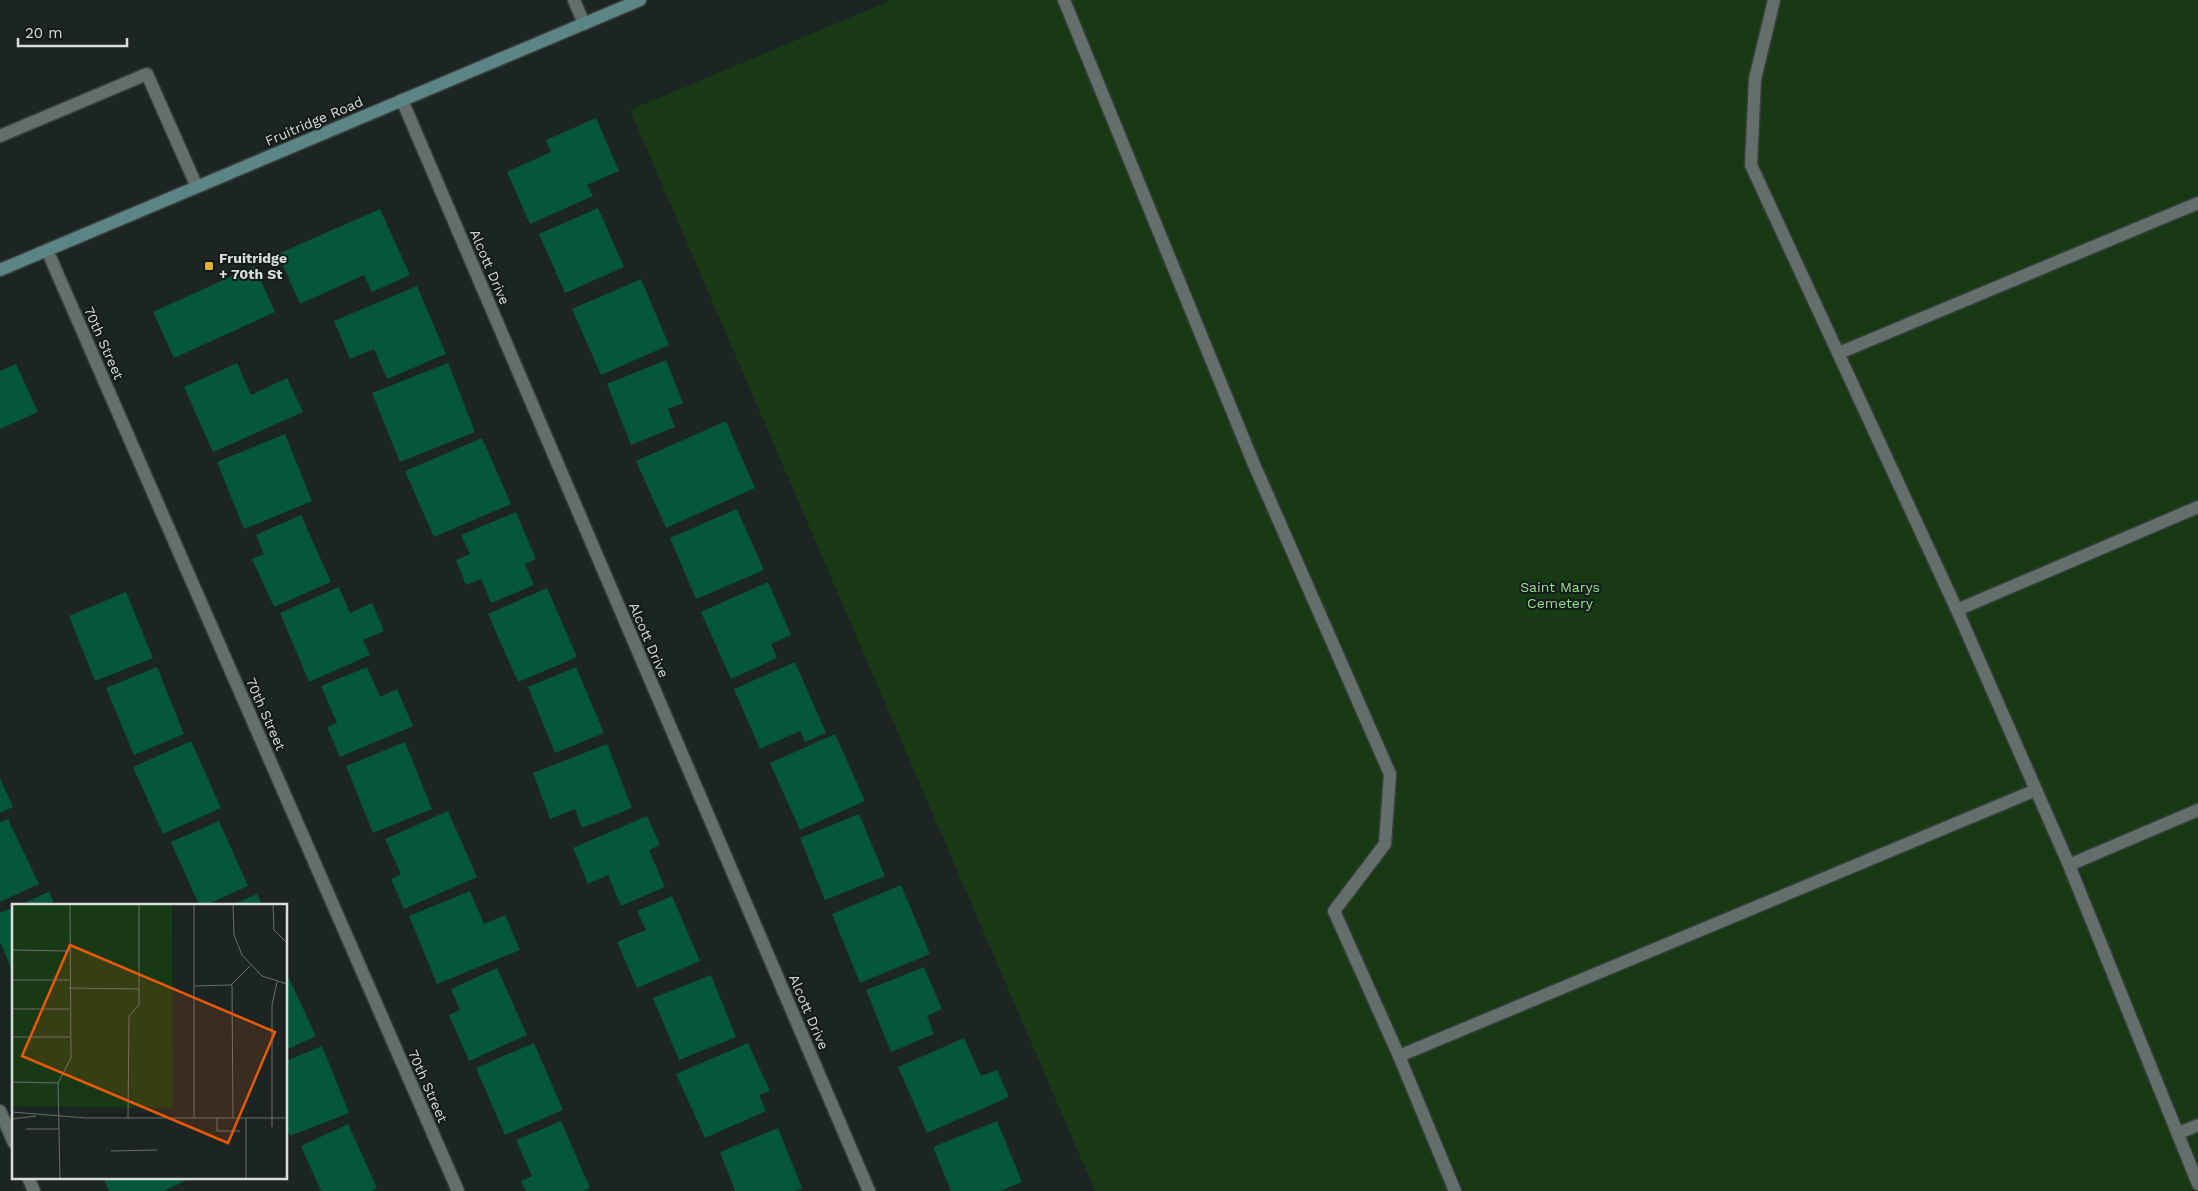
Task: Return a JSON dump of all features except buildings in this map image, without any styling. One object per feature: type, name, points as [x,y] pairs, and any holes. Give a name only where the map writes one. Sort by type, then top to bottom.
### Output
[{"type":"main road","name":"Fruitridge Road","points":[[0,270],[640,0]]},
{"type":"street","points":[[574,0],[584,24]]},
{"type":"street","points":[[1064,0],[1253,462],[1390,774],[1384,844],[1334,911],[1399,1056],[1455,1191]]},
{"type":"street","points":[[1774,0],[1755,79],[1751,165],[1957,610],[2069,865],[2179,1133],[2198,1184]]},
{"type":"street","points":[[0,136],[147,74],[197,186]]},
{"type":"street","name":"Alcott Drive","points":[[402,100],[869,1191]]},
{"type":"street","points":[[1839,353],[2198,203]]},
{"type":"street","name":"70th Street","points":[[47,250],[458,1191]]},
{"type":"street","points":[[1957,610],[2198,507]]},
{"type":"street","points":[[1399,1056],[2036,790]]},
{"type":"street","points":[[2069,865],[2198,810]]},
{"type":"street","points":[[0,1111],[12,1138]]},
{"type":"street","points":[[2179,1133],[2198,1125]]},
{"type":"street","points":[[28,1178],[34,1191]]},
{"type":"green space","name":"Saint Marys Cemetery","points":[[892,0],[2198,0],[2198,1191],[1095,1191],[630,110]]},
{"type":"place","name":"Fruitridge + 70th St","points":[[209,266]]}]
